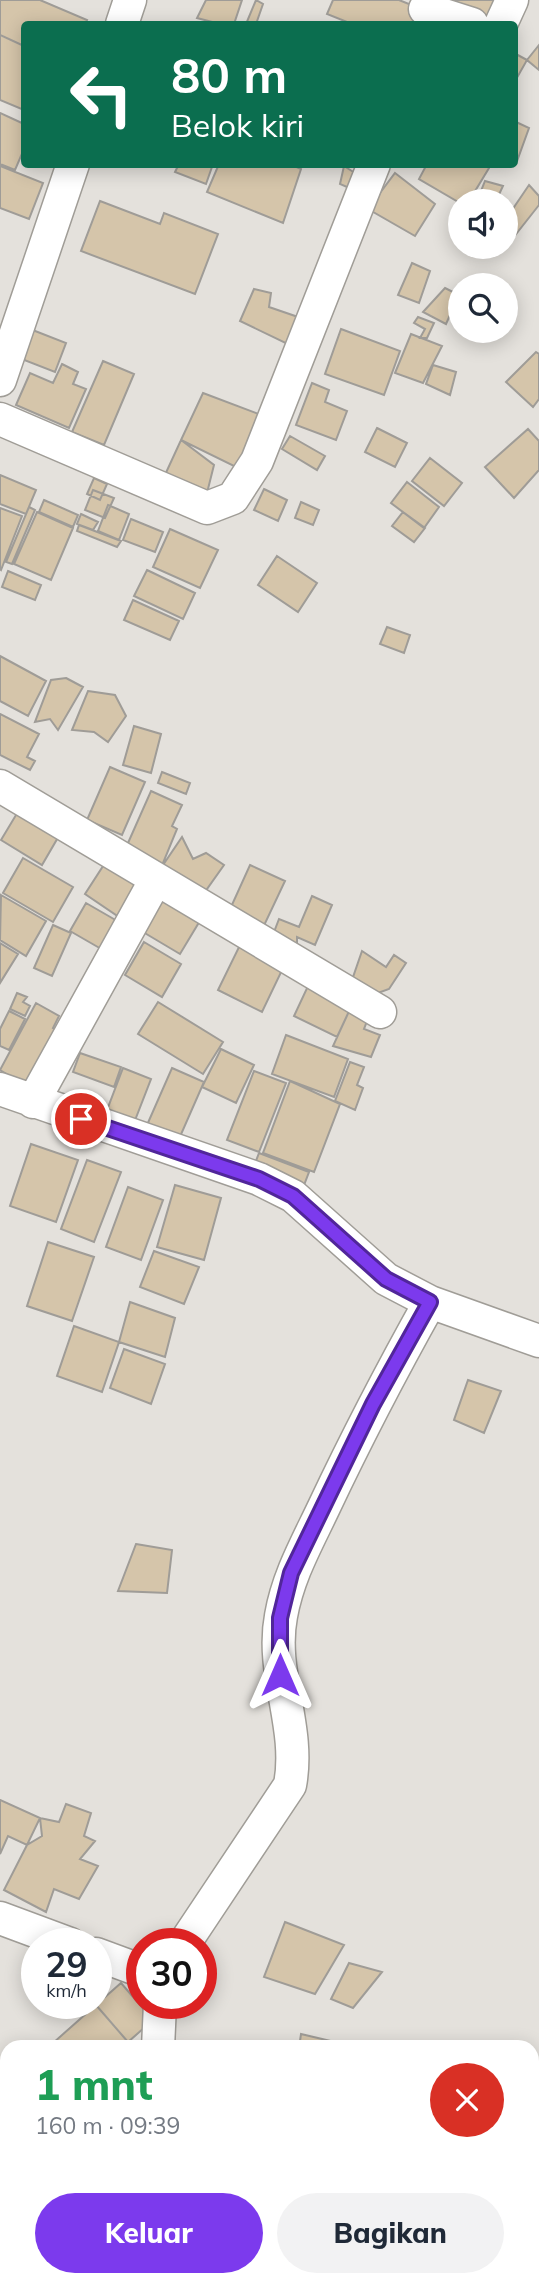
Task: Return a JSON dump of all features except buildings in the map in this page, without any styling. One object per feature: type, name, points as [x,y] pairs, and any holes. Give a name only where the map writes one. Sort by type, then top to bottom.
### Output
[{"type":"street","points":[[123,21],[130,0]]},
{"type":"street","points":[[502,21],[512,0]]},
{"type":"street","points":[[424,11],[461,21]]},
{"type":"street","points":[[0,380],[7,339],[71,168]]},
{"type":"street","points":[[0,419],[207,508],[233,498],[257,461],[372,168]]},
{"type":"street","points":[[0,786],[155,881],[380,1012]]},
{"type":"street","points":[[33,1102],[155,881]]},
{"type":"street","points":[[0,1089],[259,1179],[293,1196],[386,1279],[430,1302],[539,1341]]},
{"type":"street","points":[[195,1928],[290,1785],[295,1762],[292,1727],[280,1675],[280,1618],[291,1573],[373,1404],[430,1302]]},
{"type":"street","points":[[0,1918],[27,1928]]},
{"type":"street","points":[[158,2040],[159,2019]]},
{"type":"route","points":[[81,1119],[259,1179],[293,1196],[386,1279],[430,1302],[373,1404],[291,1573],[280,1618],[280,1675]]}]
